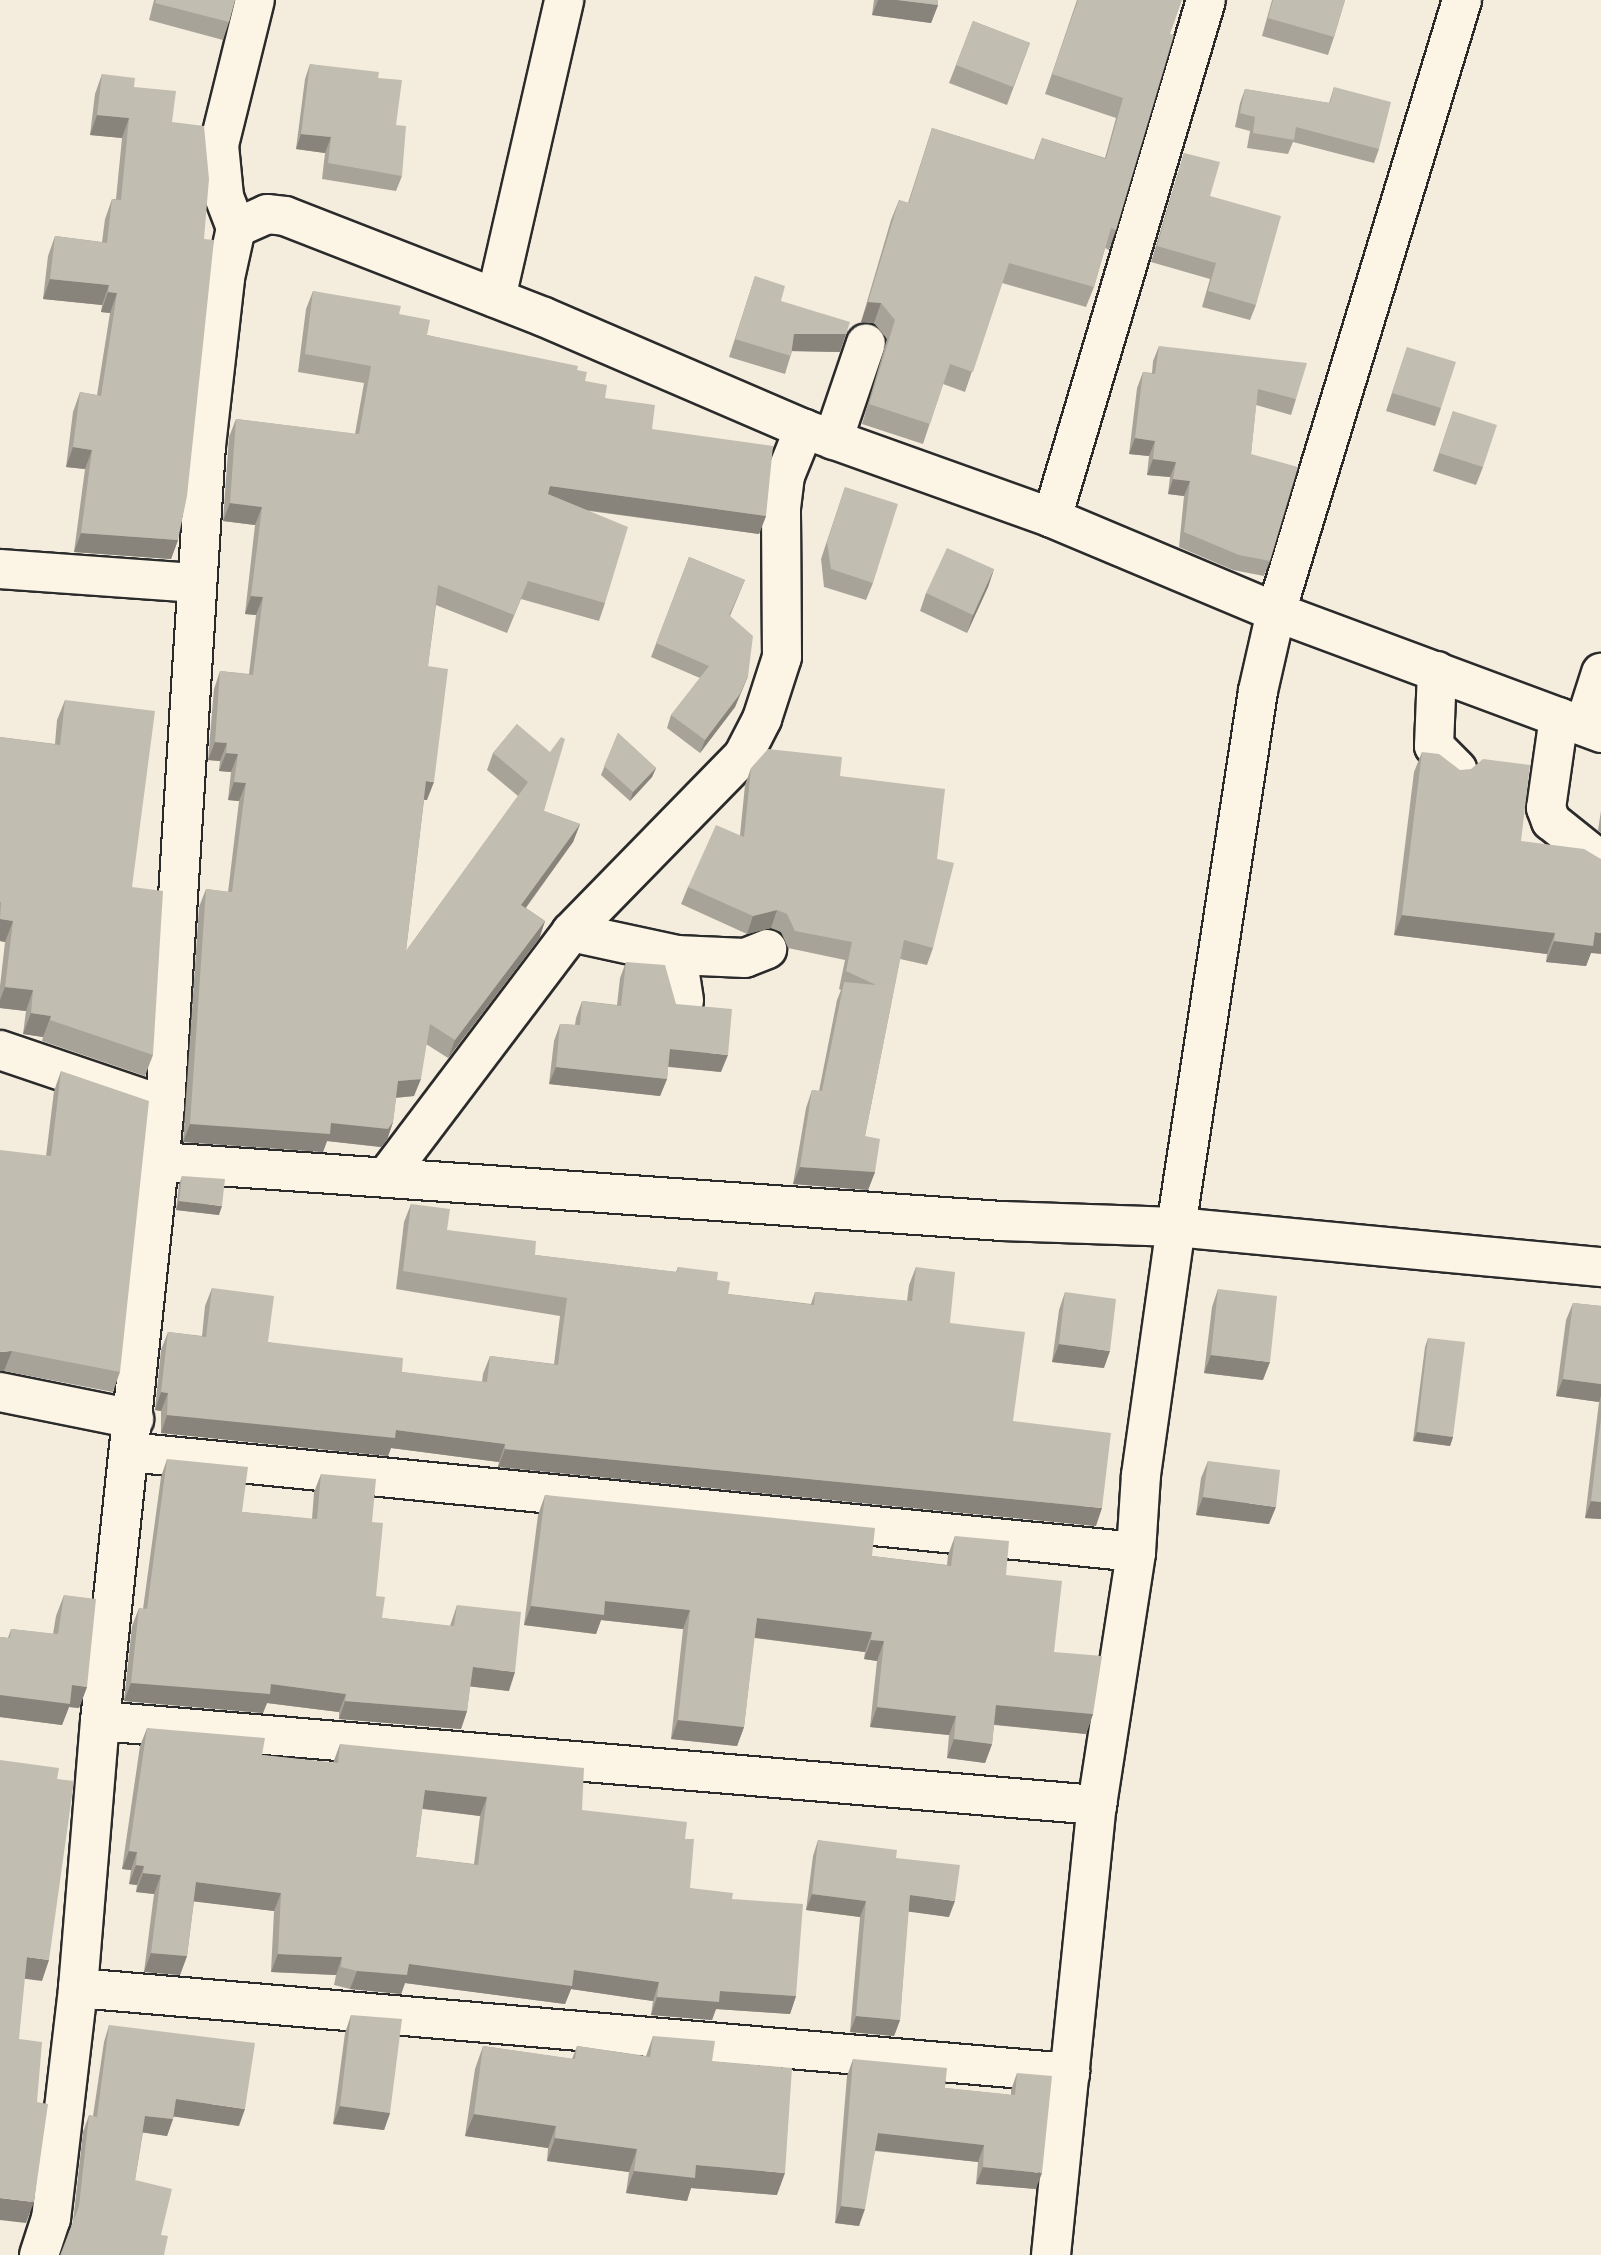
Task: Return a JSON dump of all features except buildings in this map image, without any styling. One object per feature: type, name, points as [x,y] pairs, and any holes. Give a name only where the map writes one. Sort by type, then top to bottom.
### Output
[{"type":"street","points":[[39,2255],[51,2219],[78,1988],[100,1721],[160,1162],[207,433],[225,278],[236,228],[224,196],[219,145],[255,0]]},
{"type":"street","points":[[496,299],[564,0]]},
{"type":"street","points":[[1052,518],[1206,0]]},
{"type":"street","points":[[1051,2255],[1097,1805],[1136,1552],[1141,1475],[1175,1227],[1258,691],[1276,612],[1462,0]]},
{"type":"street","points":[[236,228],[267,214],[285,216],[496,299],[818,435],[1052,518],[1276,612],[1581,725]]},
{"type":"street","points":[[386,1177],[571,932],[743,756],[762,719],[782,657],[780,508],[785,476],[818,435],[866,343]]},
{"type":"street","points":[[0,569],[196,583]]},
{"type":"street","points":[[1437,671],[1434,746],[1457,769]]},
{"type":"street","points":[[1601,673],[1546,808],[1551,821],[1601,861]]},
{"type":"street","points":[[571,932],[677,955],[746,958],[767,949]]},
{"type":"street","points":[[677,955],[684,999]]},
{"type":"street","points":[[0,1050],[164,1106]]},
{"type":"street","points":[[160,1162],[1119,1229],[1175,1227],[1601,1267]]},
{"type":"street","points":[[0,1392],[132,1436],[1136,1552]]},
{"type":"street","points":[[100,1721],[1097,1805]]},
{"type":"street","points":[[78,1988],[1070,2074]]}]
